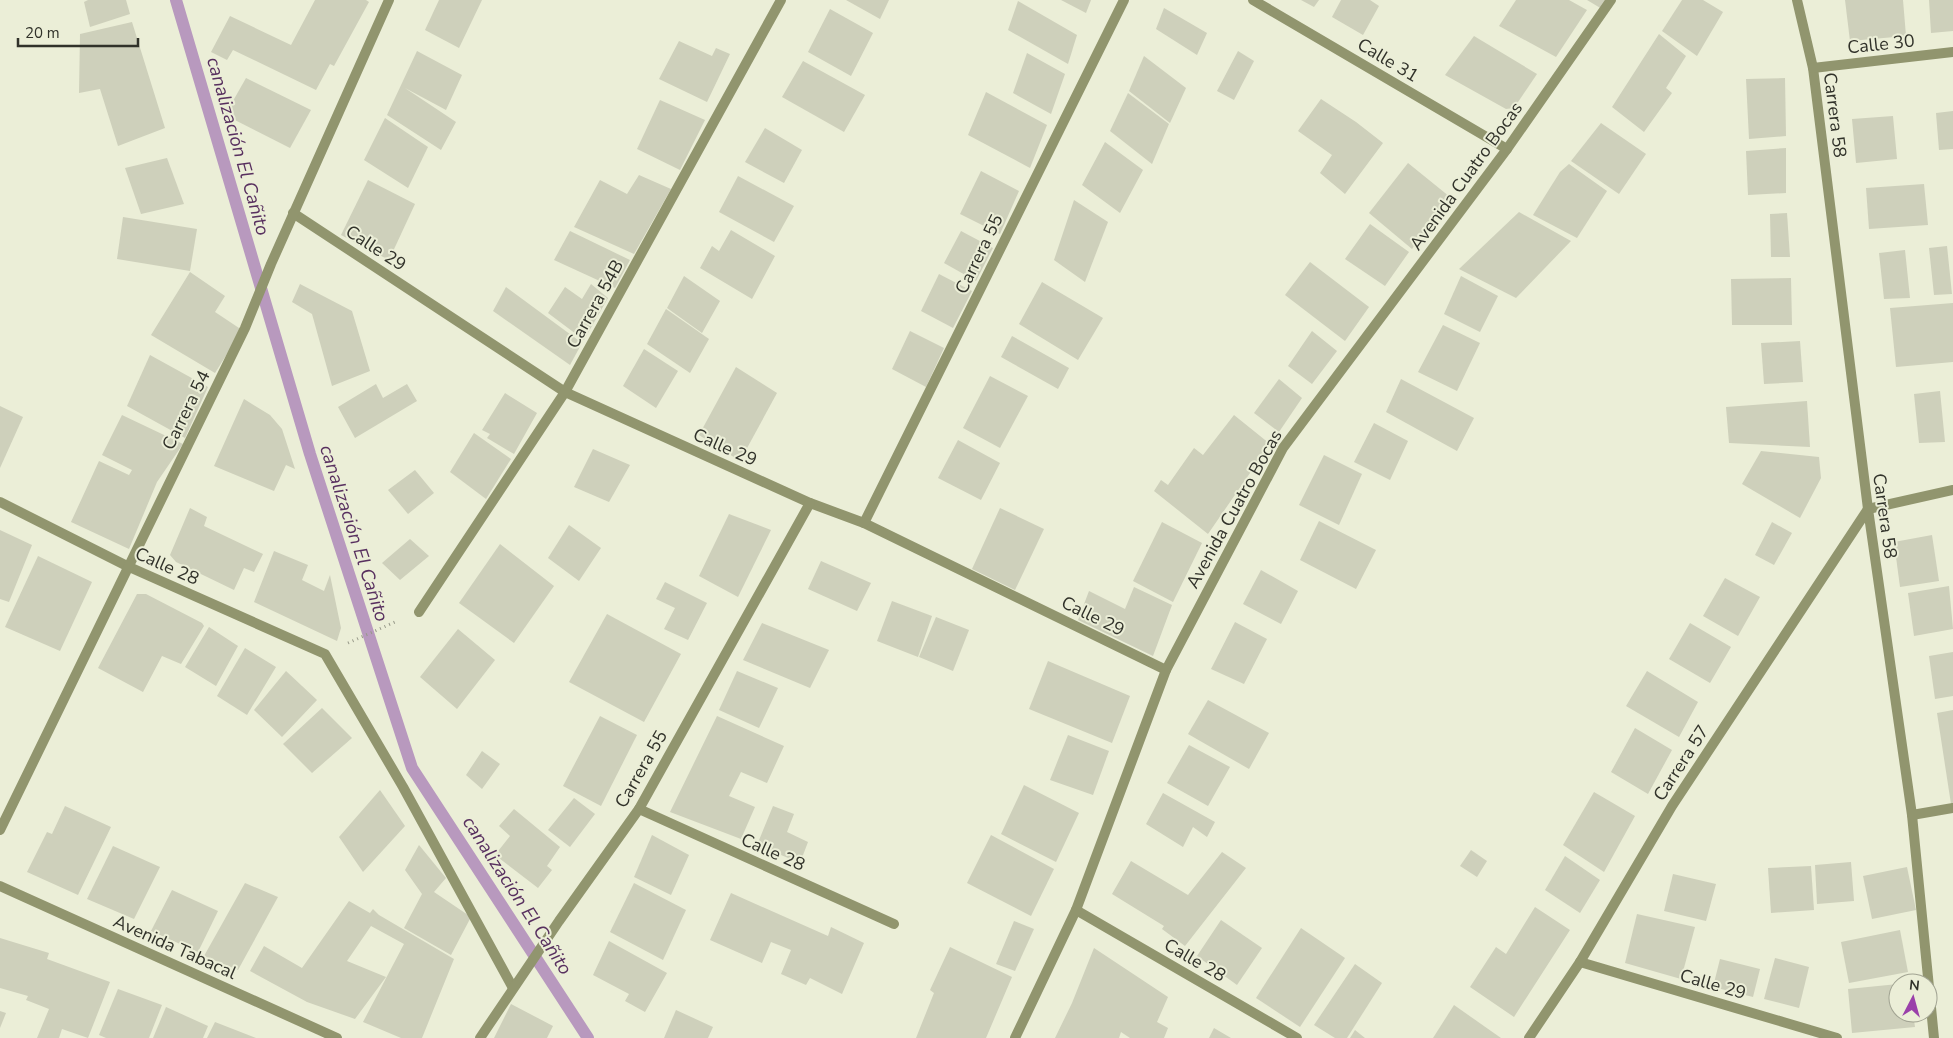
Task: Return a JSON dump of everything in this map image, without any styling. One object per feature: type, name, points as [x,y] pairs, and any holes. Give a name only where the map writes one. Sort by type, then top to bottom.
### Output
[{"type":"street","name":"Carrera 54","points":[[0,830],[127,566],[245,328],[270,264],[389,0]]},
{"type":"street","name":"Carrera 54B","points":[[419,612],[565,392],[781,0]]},
{"type":"street","name":"Carrera 55","points":[[864,523],[1124,0]]},
{"type":"street","name":"Calle 31","points":[[1252,0],[1507,149]]},
{"type":"street","name":"Avenida Cuatro Bocas","points":[[1015,1038],[1076,910],[1166,670],[1283,448],[1507,149],[1611,0]]},
{"type":"street","name":"Carrera 58","points":[[1797,0],[1813,68],[1868,509],[1912,815],[1934,1038]]},
{"type":"street","name":"Calle 30","points":[[1813,68],[1953,52]]},
{"type":"street","name":"Calle 29","points":[[293,213],[565,392],[810,504],[864,523],[1166,670]]},
{"type":"street","points":[[1868,509],[1953,490]]},
{"type":"street","name":"Calle 28","points":[[0,502],[127,566],[325,654]]},
{"type":"street","name":"Carrera 55","points":[[480,1038],[559,921],[639,809],[810,504]]},
{"type":"street","name":"Carrera 57","points":[[1529,1038],[1580,962],[1672,806],[1868,509]]},
{"type":"street","points":[[325,654],[403,787],[513,988]]},
{"type":"street","points":[[1912,815],[1953,808]]},
{"type":"street","name":"Calle 28","points":[[639,809],[894,924]]},
{"type":"street","name":"Avenida Tabacal","points":[[0,886],[337,1038]]},
{"type":"street","name":"Calle 28","points":[[1076,910],[1298,1038]]},
{"type":"street","name":"Calle 29","points":[[1580,962],[1837,1038]]},
{"type":"path","points":[[325,654],[419,612]]},
{"type":"building","points":[[88,0],[126,0],[130,14],[90,27],[84,2]]},
{"type":"building","points":[[315,0],[366,0],[369,2],[334,66],[330,64],[316,90],[233,50],[227,60],[211,52],[230,16],[291,45]]},
{"type":"building","points":[[439,0],[482,0],[459,48],[425,30]]},
{"type":"building","points":[[846,0],[889,0],[880,19]]},
{"type":"building","points":[[1061,0],[1091,0],[1086,13]]},
{"type":"building","points":[[1301,0],[1319,0],[1314,7]]},
{"type":"building","points":[[1341,0],[1370,0],[1379,6],[1363,35],[1332,17]]},
{"type":"building","points":[[1516,0],[1569,0],[1587,10],[1556,57],[1499,26]]},
{"type":"building","points":[[1587,0],[1608,0],[1602,9]]},
{"type":"building","points":[[1682,0],[1703,0],[1723,12],[1697,56],[1662,31]]},
{"type":"building","points":[[1845,0],[1903,0],[1906,36],[1850,41]]},
{"type":"building","points":[[1929,0],[1953,0],[1953,31],[1931,33]]},
{"type":"building","points":[[1018,1],[1077,35],[1068,64],[1008,30]]},
{"type":"building","points":[[1164,8],[1207,33],[1197,55],[1156,29]]},
{"type":"building","points":[[830,9],[873,33],[851,76],[808,52]]},
{"type":"building","points":[[132,22],[165,128],[118,146],[100,89],[79,93],[80,34]]},
{"type":"building","points":[[1659,34],[1686,56],[1666,88],[1672,93],[1644,132],[1612,107]]},
{"type":"building","points":[[1474,36],[1537,74],[1514,108],[1506,109],[1445,75]]},
{"type":"building","points":[[679,41],[712,56],[716,48],[730,54],[707,102],[659,79]]},
{"type":"building","points":[[417,51],[462,75],[446,110],[405,88],[456,122],[441,150],[387,115]]},
{"type":"building","points":[[1238,51],[1254,61],[1234,100],[1217,91]]},
{"type":"building","points":[[1027,53],[1065,74],[1051,114],[1013,93]]},
{"type":"building","points":[[1144,56],[1186,88],[1170,123],[1129,91]]},
{"type":"building","points":[[803,61],[865,95],[844,132],[782,97]]},
{"type":"building","points":[[246,78],[311,110],[290,148],[225,115]]},
{"type":"building","points":[[1785,78],[1786,136],[1749,139],[1746,79]]},
{"type":"building","points":[[986,92],[1047,125],[1030,168],[968,135]]},
{"type":"building","points":[[1128,93],[1169,124],[1152,164],[1110,131]]},
{"type":"building","points":[[1321,99],[1383,143],[1345,194],[1320,173],[1332,155],[1298,131]]},
{"type":"building","points":[[660,100],[705,120],[680,170],[637,149]]},
{"type":"building","points":[[1953,111],[1953,149],[1939,150],[1936,113]]},
{"type":"building","points":[[1893,116],[1897,159],[1856,163],[1852,119]]},
{"type":"building","points":[[385,118],[428,147],[408,188],[364,160]]},
{"type":"building","points":[[1601,123],[1646,154],[1619,194],[1571,161]]},
{"type":"building","points":[[765,128],[802,150],[784,183],[745,162]]},
{"type":"building","points":[[1105,142],[1143,170],[1120,213],[1082,185]]},
{"type":"building","points":[[1786,148],[1786,193],[1748,195],[1746,151]]},
{"type":"building","points":[[167,158],[184,204],[141,214],[125,168]]},
{"type":"building","points":[[1408,163],[1450,197],[1412,249],[1369,213]]},
{"type":"building","points":[[1569,164],[1607,191],[1577,238],[1533,215],[1560,172]]},
{"type":"building","points":[[981,171],[1019,191],[1000,234],[960,214]]},
{"type":"building","points":[[639,175],[671,189],[634,254],[574,227],[600,180],[627,194]]},
{"type":"building","points":[[738,176],[794,206],[774,242],[719,212]]},
{"type":"building","points":[[368,180],[415,204],[389,260],[341,235]]},
{"type":"building","points":[[1924,184],[1928,225],[1869,229],[1866,188]]},
{"type":"building","points":[[1074,200],[1108,222],[1085,282],[1054,260]]},
{"type":"building","points":[[1519,212],[1571,241],[1516,298],[1459,269]]},
{"type":"building","points":[[1787,213],[1790,257],[1771,257],[1770,214]]},
{"type":"building","points":[[123,217],[197,229],[190,271],[117,259]]},
{"type":"building","points":[[1370,224],[1409,252],[1385,286],[1345,259]]},
{"type":"building","points":[[731,230],[775,256],[752,299],[700,268],[712,246],[719,251]]},
{"type":"building","points":[[570,231],[630,260],[615,288],[554,260]]},
{"type":"building","points":[[961,231],[993,248],[976,281],[944,263]]},
{"type":"building","points":[[1947,246],[1952,294],[1934,295],[1929,248]]},
{"type":"building","points":[[1905,250],[1910,298],[1884,299],[1879,253]]},
{"type":"building","points":[[1310,262],[1369,307],[1345,341],[1285,295]]},
{"type":"building","points":[[190,272],[225,296],[215,312],[242,330],[215,373],[151,335]]},
{"type":"building","points":[[939,274],[972,291],[953,328],[921,311]]},
{"type":"building","points":[[684,276],[720,301],[702,333],[667,308]]},
{"type":"building","points":[[1461,276],[1498,296],[1480,332],[1444,314]]},
{"type":"building","points":[[1791,278],[1792,325],[1732,325],[1731,279]]},
{"type":"building","points":[[1042,282],[1103,318],[1078,360],[1019,324]]},
{"type":"building","points":[[300,284],[352,311],[370,371],[332,386],[312,314],[292,302]]},
{"type":"building","points":[[591,284],[608,298],[584,340],[548,313],[565,287],[582,299]]},
{"type":"building","points":[[506,287],[582,343],[570,365],[493,311]]},
{"type":"building","points":[[1953,303],[1953,362],[1896,367],[1890,308]]},
{"type":"building","points":[[666,309],[709,339],[690,373],[647,344]]},
{"type":"building","points":[[1443,325],[1480,343],[1457,391],[1418,372]]},
{"type":"building","points":[[910,331],[944,348],[926,387],[892,369]]},
{"type":"building","points":[[1312,331],[1337,351],[1312,384],[1288,366]]},
{"type":"building","points":[[1012,336],[1069,368],[1058,389],[1001,357]]},
{"type":"building","points":[[1800,341],[1803,382],[1764,384],[1761,343]]},
{"type":"building","points":[[644,349],[678,371],[656,408],[623,386]]},
{"type":"building","points":[[150,355],[208,387],[185,438],[127,406]]},
{"type":"building","points":[[736,367],[777,393],[740,461],[699,435]]},
{"type":"building","points":[[990,376],[1028,396],[1000,448],[963,428]]},
{"type":"building","points":[[1279,379],[1302,398],[1279,432],[1254,413]]},
{"type":"building","points":[[1401,379],[1474,418],[1457,451],[1386,412]]},
{"type":"building","points":[[376,384],[383,398],[407,384],[417,401],[355,438],[338,407]]},
{"type":"building","points":[[1940,391],[1945,442],[1919,443],[1914,394]]},
{"type":"building","points":[[505,393],[537,413],[514,454],[487,438],[490,434],[482,430]]},
{"type":"building","points":[[244,399],[270,415],[282,429],[295,469],[286,465],[274,491],[214,466]]},
{"type":"building","points":[[1807,401],[1810,447],[1729,443],[1726,407]]},
{"type":"building","points":[[0,406],[23,417],[0,468]]},
{"type":"building","points":[[122,415],[183,444],[157,482],[129,549],[71,522],[99,461],[129,475],[132,470],[102,455]]},
{"type":"building","points":[[1234,415],[1270,444],[1208,534],[1154,491],[1161,480],[1168,485],[1194,448],[1203,455]]},
{"type":"building","points":[[1374,423],[1408,441],[1390,480],[1354,462]]},
{"type":"building","points":[[474,433],[511,459],[486,499],[450,472]]},
{"type":"building","points":[[958,440],[1000,463],[981,500],[938,478]]},
{"type":"building","points":[[593,449],[630,465],[609,502],[574,487]]},
{"type":"building","points":[[1761,451],[1819,457],[1821,478],[1800,518],[1742,484]]},
{"type":"building","points":[[1324,455],[1362,474],[1339,525],[1299,505]]},
{"type":"building","points":[[415,470],[434,493],[408,514],[388,490]]},
{"type":"building","points":[[190,508],[207,517],[204,526],[263,554],[254,572],[244,568],[234,590],[176,562],[170,555]]},
{"type":"building","points":[[1000,508],[1044,529],[1015,590],[972,569]]},
{"type":"building","points":[[729,514],[771,530],[738,597],[699,576]]},
{"type":"building","points":[[1319,521],[1376,550],[1356,589],[1300,560]]},
{"type":"building","points":[[1162,522],[1202,543],[1173,602],[1133,581]]},
{"type":"building","points":[[1772,522],[1792,533],[1774,565],[1755,555]]},
{"type":"building","points":[[569,525],[601,548],[579,581],[548,558]]},
{"type":"building","points":[[0,530],[32,545],[9,602],[0,599]]},
{"type":"building","points":[[1932,535],[1939,581],[1900,587],[1894,542]]},
{"type":"building","points":[[410,539],[429,556],[400,580],[382,563]]},
{"type":"building","points":[[500,544],[554,586],[514,643],[459,603]]},
{"type":"building","points":[[274,551],[308,565],[302,580],[324,591],[330,575],[341,628],[337,641],[254,602]]},
{"type":"building","points":[[38,556],[92,582],[60,651],[5,627]]},
{"type":"building","points":[[821,561],[871,583],[857,611],[808,589]]},
{"type":"building","points":[[1261,570],[1298,591],[1281,624],[1243,604]]},
{"type":"building","points":[[1725,578],[1760,597],[1738,636],[1703,616]]},
{"type":"building","points":[[665,582],[707,603],[688,640],[664,629],[675,608],[656,599]]},
{"type":"building","points":[[1949,586],[1953,629],[1914,636],[1908,593]]},
{"type":"building","points":[[1134,587],[1172,605],[1153,656],[1078,620],[1089,591],[1125,609]]},
{"type":"building","points":[[137,594],[146,594],[202,623],[204,626],[181,664],[162,656],[143,692],[98,668]]},
{"type":"building","points":[[892,601],[932,616],[918,657],[877,641]]},
{"type":"building","points":[[607,614],[681,654],[644,722],[569,682]]},
{"type":"building","points":[[936,617],[969,630],[953,671],[919,657]]},
{"type":"building","points":[[1235,622],[1267,639],[1244,684],[1211,669]]},
{"type":"building","points":[[762,623],[829,650],[810,688],[743,660]]},
{"type":"building","points":[[1690,623],[1731,647],[1710,683],[1669,659]]},
{"type":"building","points":[[209,627],[238,646],[216,686],[185,667]]},
{"type":"building","points":[[458,629],[495,660],[457,709],[420,677]]},
{"type":"building","points":[[245,648],[276,667],[247,715],[217,696]]},
{"type":"building","points":[[1953,652],[1953,696],[1935,699],[1929,656]]},
{"type":"building","points":[[1048,661],[1130,696],[1112,743],[1029,709]]},
{"type":"building","points":[[286,671],[317,700],[282,737],[254,710]]},
{"type":"building","points":[[737,671],[778,688],[759,728],[719,710]]},
{"type":"building","points":[[1647,671],[1698,702],[1679,737],[1626,706]]},
{"type":"building","points":[[1208,700],[1269,733],[1249,769],[1188,734]]},
{"type":"building","points":[[322,708],[352,738],[312,773],[283,744]]},
{"type":"building","points":[[1953,710],[1953,804],[1951,804],[1937,713]]},
{"type":"building","points":[[600,716],[637,735],[601,806],[563,786]]},
{"type":"building","points":[[717,716],[784,746],[767,783],[741,772],[729,796],[755,807],[741,839],[670,812]]},
{"type":"building","points":[[1635,728],[1672,750],[1648,794],[1611,772]]},
{"type":"building","points":[[1068,735],[1109,751],[1093,795],[1050,780]]},
{"type":"building","points":[[1189,745],[1230,767],[1208,806],[1167,783]]},
{"type":"building","points":[[482,751],[500,764],[482,789],[466,775]]},
{"type":"building","points":[[1024,785],[1079,813],[1056,862],[1001,834]]},
{"type":"building","points":[[380,790],[405,826],[363,872],[339,837]]},
{"type":"building","points":[[1594,792],[1635,816],[1604,872],[1563,845]]},
{"type":"building","points":[[1163,793],[1215,822],[1207,837],[1193,827],[1183,847],[1146,824]]},
{"type":"building","points":[[574,798],[595,814],[570,847],[548,830]]},
{"type":"building","points":[[65,806],[111,827],[78,895],[27,872],[47,832],[52,834]]},
{"type":"building","points":[[773,806],[794,814],[787,832],[808,842],[800,863],[757,845]]},
{"type":"building","points":[[514,809],[560,847],[547,866],[552,870],[538,888],[495,855],[510,836],[499,826]]},
{"type":"building","points":[[652,835],[689,855],[671,895],[634,877]]},
{"type":"building","points":[[991,835],[1054,869],[1031,916],[967,883]]},
{"type":"building","points":[[419,845],[446,878],[434,892],[471,917],[451,955],[404,928],[422,894],[405,870]]},
{"type":"building","points":[[113,846],[160,867],[134,919],[87,899]]},
{"type":"building","points":[[1471,850],[1487,861],[1477,877],[1460,866]]},
{"type":"building","points":[[1222,852],[1246,868],[1185,946],[1162,929],[1164,926],[1112,894],[1131,861],[1188,895]]},
{"type":"building","points":[[1565,856],[1600,880],[1580,913],[1545,890]]},
{"type":"building","points":[[1851,862],[1854,901],[1817,904],[1815,865]]},
{"type":"building","points":[[1811,866],[1814,910],[1771,913],[1768,868]]},
{"type":"building","points":[[1907,867],[1916,910],[1872,919],[1863,876]]},
{"type":"building","points":[[1673,874],[1716,884],[1706,921],[1664,911]]},
{"type":"building","points":[[245,883],[278,897],[238,970],[204,956]]},
{"type":"building","points":[[634,883],[686,910],[663,960],[610,932]]},
{"type":"building","points":[[172,890],[218,911],[198,952],[151,931]]},
{"type":"building","points":[[731,893],[828,936],[831,927],[864,943],[842,994],[810,978],[806,985],[781,974],[791,950],[771,942],[762,963],[710,940]]},
{"type":"building","points":[[349,901],[370,913],[373,909],[379,915],[454,959],[422,1038],[401,1038],[363,1022],[404,944],[371,926],[347,961],[386,977],[355,1019],[307,1002],[250,971],[264,946],[302,968]]},
{"type":"building","points":[[1535,907],[1570,930],[1514,1017],[1470,987],[1496,947],[1506,954]]},
{"type":"building","points":[[1637,914],[1695,927],[1681,979],[1625,963]]},
{"type":"building","points":[[1221,920],[1262,948],[1237,985],[1197,956]]},
{"type":"building","points":[[1014,921],[1034,929],[1015,971],[996,964]]},
{"type":"building","points":[[1301,928],[1345,958],[1300,1027],[1256,998]]},
{"type":"building","points":[[1900,930],[1908,972],[1888,973],[1888,976],[1849,983],[1841,942]]},
{"type":"building","points":[[0,938],[49,953],[47,959],[110,982],[88,1038],[62,1029],[59,1038],[37,1038],[49,1009],[26,1000],[28,996],[0,988]]},
{"type":"building","points":[[609,941],[667,973],[645,1012],[625,1001],[629,994],[593,975]]},
{"type":"building","points":[[950,947],[1012,977],[986,1038],[916,1038],[934,993],[930,990]]},
{"type":"building","points":[[1094,948],[1168,997],[1157,1022],[1168,1028],[1164,1038],[1130,1038],[1121,1032],[1119,1038],[1055,1038],[1072,1003]]},
{"type":"building","points":[[1775,958],[1809,967],[1799,1008],[1764,999]]},
{"type":"building","points":[[1720,959],[1760,969],[1753,997],[1713,987]]},
{"type":"building","points":[[1355,964],[1382,983],[1347,1038],[1335,1038],[1314,1025]]},
{"type":"building","points":[[1888,985],[1888,1023],[1914,1023],[1915,1027],[1852,1033],[1848,989]]},
{"type":"building","points":[[118,989],[162,1005],[149,1038],[106,1038],[99,1035]]},
{"type":"building","points":[[511,1004],[553,1026],[547,1038],[494,1038]]},
{"type":"building","points":[[1454,1005],[1501,1038],[1433,1038]]},
{"type":"building","points":[[166,1007],[208,1026],[203,1038],[153,1038]]},
{"type":"building","points":[[676,1010],[713,1027],[708,1038],[664,1038]]},
{"type":"building","points":[[0,1011],[6,1013],[0,1028]]},
{"type":"building","points":[[215,1022],[256,1038],[207,1038]]},
{"type":"building","points":[[1214,1028],[1231,1038],[1209,1038]]},
{"type":"building","points":[[1355,1030],[1365,1038],[1350,1038]]},
{"type":"waterway","name":"canalización El Cañito","points":[[176,0],[310,454],[412,768],[588,1038]]}]
